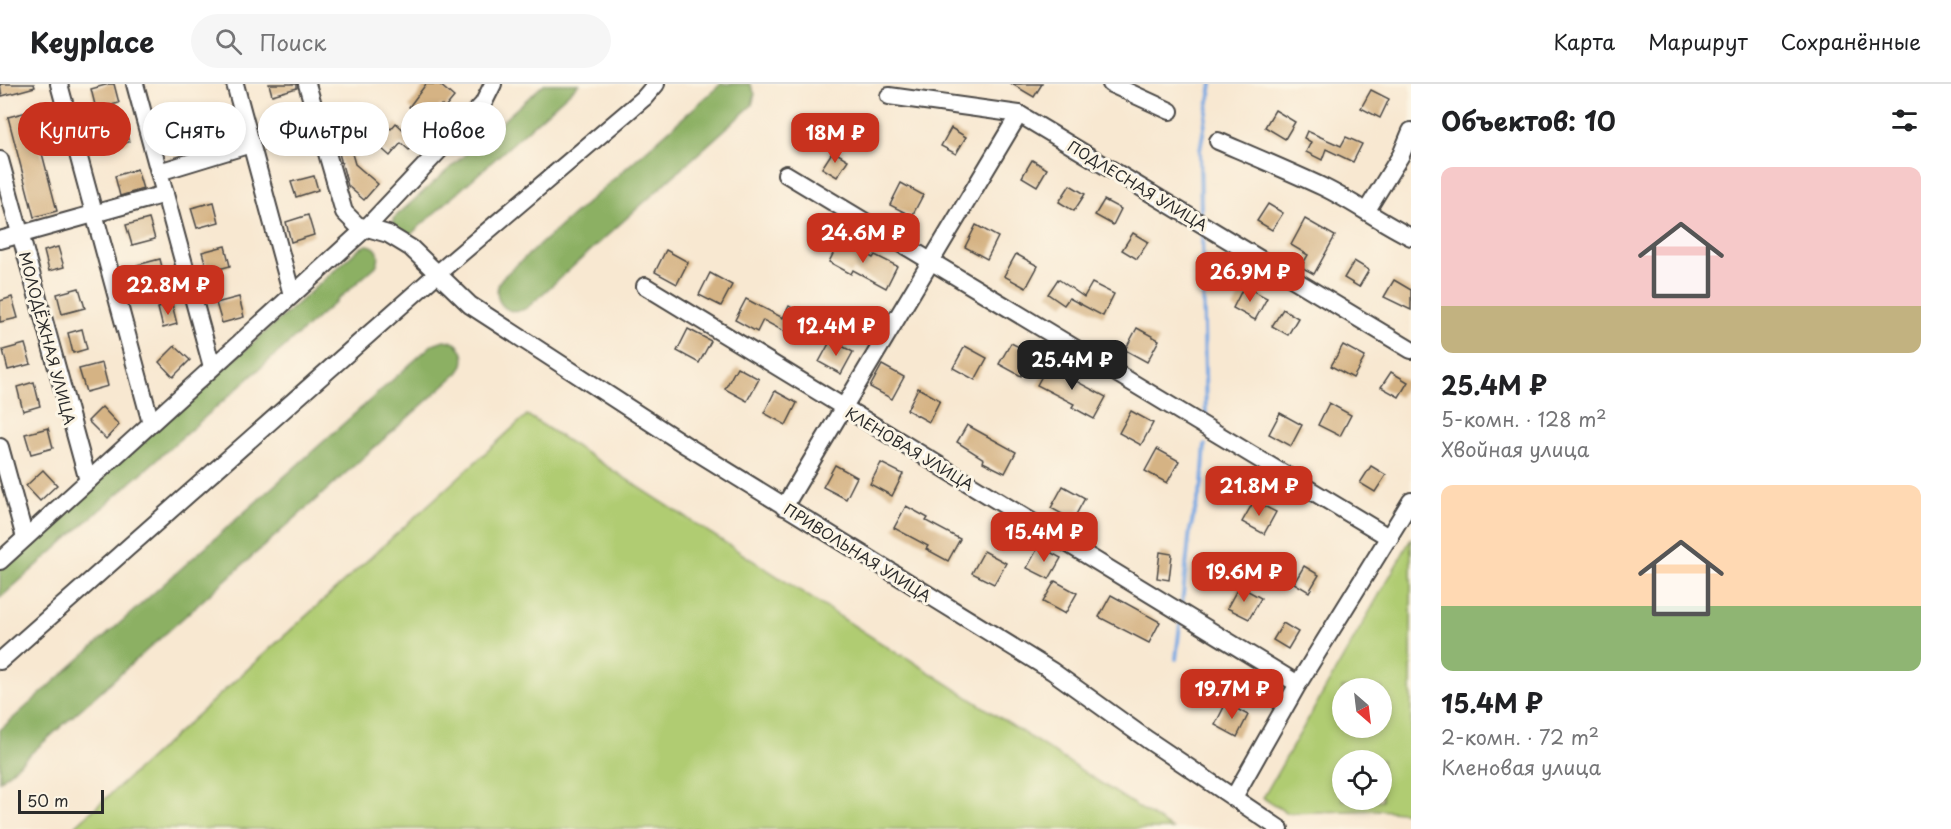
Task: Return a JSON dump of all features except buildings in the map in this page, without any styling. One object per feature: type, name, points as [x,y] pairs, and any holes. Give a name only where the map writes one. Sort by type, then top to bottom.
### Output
[{"type":"street","points":[[59,84],[152,423]]},
{"type":"street","points":[[135,84],[212,367]]},
{"type":"street","points":[[235,84],[292,295]]},
{"type":"street","name":"ПРИВОЛЬНАЯ УЛИЦА","points":[[308,84],[344,212],[357,225],[388,234],[411,248],[471,305],[687,446],[1052,671],[1148,740],[1280,829]]},
{"type":"street","points":[[0,561],[367,227],[483,104],[494,84]]},
{"type":"street","points":[[0,661],[438,273],[644,98],[656,84]]},
{"type":"street","points":[[1111,84],[1170,111]]},
{"type":"street","points":[[784,507],[929,261],[1019,114],[889,96]]},
{"type":"street","name":"ПОДЛЕСНАЯ УЛИЦА","points":[[1019,114],[1411,350]]},
{"type":"street","points":[[1367,210],[1401,155],[1411,131]]},
{"type":"street","points":[[1218,141],[1322,187],[1367,210],[1380,222],[1411,237]]},
{"type":"street","points":[[159,172],[251,144]]},
{"type":"street","name":"МОЛОДЁЖНАЯ УЛИЦА","points":[[0,160],[88,481]]},
{"type":"street","points":[[786,174],[1390,538]]},
{"type":"street","points":[[0,240],[165,194]]},
{"type":"street","name":"КЛЕНОВАЯ УЛИЦА","points":[[645,286],[1298,684]]},
{"type":"street","points":[[0,447],[25,538]]},
{"type":"street","points":[[1234,797],[1298,684],[1411,501]]},
{"type":"green space","points":[[544,84],[579,84],[506,149],[506,118]]},
{"type":"green space","points":[[721,84],[750,84],[755,94],[752,105],[528,307],[520,311],[513,311],[502,305],[497,293],[502,278]]},
{"type":"green space","points":[[463,156],[498,156],[407,237],[391,228],[394,218]]},
{"type":"green space","points":[[367,245],[374,247],[378,252],[379,259],[376,266],[0,598],[0,567],[360,248]]},
{"type":"green space","points":[[444,340],[460,347],[464,357],[462,368],[458,373],[0,781],[0,730],[433,344]]},
{"type":"green space","points":[[527,415],[901,656],[903,655],[1172,829],[72,829]]},
{"type":"green space","points":[[1411,539],[1411,813],[1379,810],[1287,813],[1263,798]]},
{"type":"waterway","points":[[1201,213],[1200,150],[1212,84]]},
{"type":"waterway","points":[[1202,234],[1206,420]]},
{"type":"waterway","points":[[1182,604],[1190,530],[1202,484],[1205,445]]},
{"type":"waterway","points":[[1176,659],[1180,624]]}]
